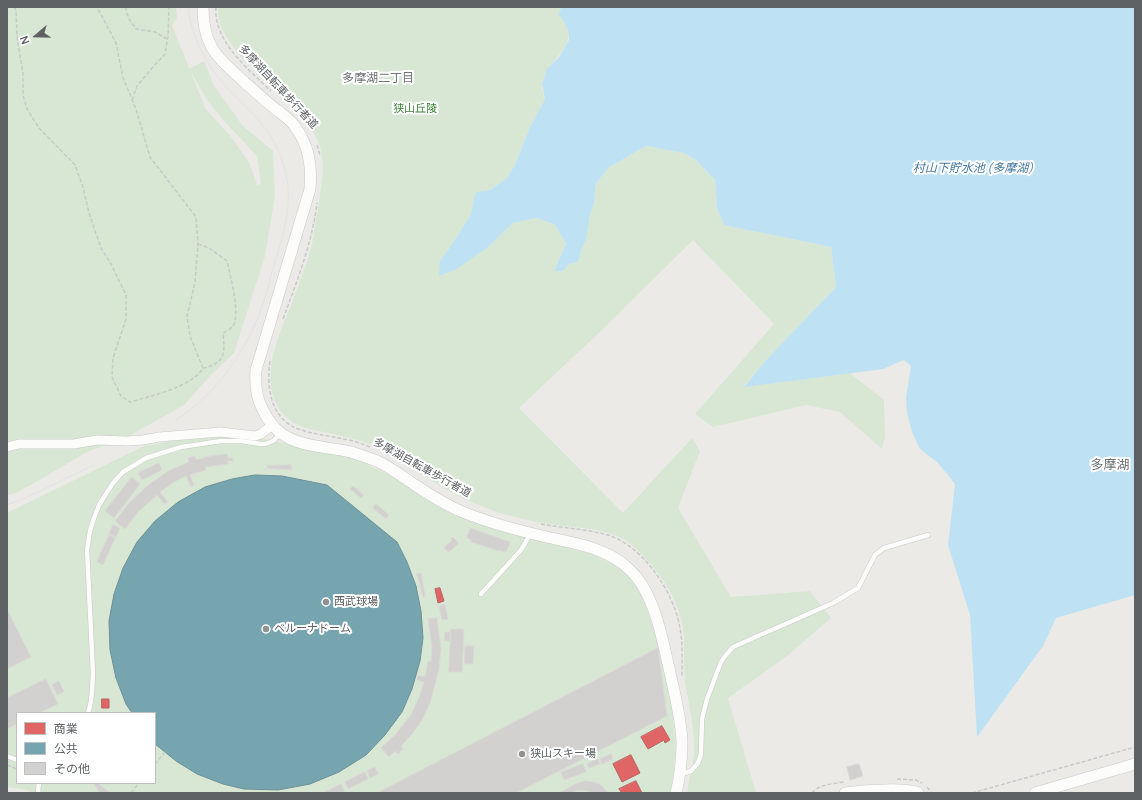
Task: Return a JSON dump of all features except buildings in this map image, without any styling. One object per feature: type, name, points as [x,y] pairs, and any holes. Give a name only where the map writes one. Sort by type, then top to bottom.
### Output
[{"type":"street","points":[[203,7],[207,38],[220,60],[296,127],[307,150],[310,165],[310,189],[256,370],[256,387],[260,405],[265,415],[272,425],[281,433],[296,442],[351,452],[377,461],[428,494],[448,505],[478,518],[533,528],[605,552],[628,568],[643,586],[653,608],[680,715],[682,748],[680,774],[676,793]]},
{"type":"street","points":[[7,447],[19,444],[74,444],[97,440],[143,440],[159,437],[221,432],[255,436],[261,434],[272,425]]},
{"type":"street","points":[[1035,793],[1135,764]]},
{"type":"street","points":[[845,793],[901,790],[911,790],[918,793]]},
{"type":"lane","points":[[88,712],[92,690],[92,673],[87,550],[90,531],[99,505],[113,483],[123,472],[146,458],[181,447],[221,441],[241,441],[261,444],[269,443],[281,433]]},
{"type":"lane","points":[[481,594],[521,550],[533,528]]},
{"type":"lane","points":[[680,774],[691,771],[698,763],[701,754],[702,719],[707,699],[721,662],[733,646],[833,603],[858,588],[875,555],[884,548],[928,535]]},
{"type":"path","points":[[14,7],[16,10],[17,38],[23,73],[23,95],[27,109],[39,128],[75,165],[101,248],[111,264],[126,295],[126,320],[113,358],[112,377],[120,396],[130,402],[180,386],[201,372],[203,368],[213,366],[220,360],[224,350],[223,333],[233,326],[237,315],[232,284],[227,261],[209,248],[198,244]]},
{"type":"path","points":[[97,7],[116,43],[123,78],[132,100],[150,157],[196,217],[198,244],[195,283],[187,316],[190,336],[203,368]]},
{"type":"path","points":[[125,7],[129,19],[136,28],[155,32],[167,39]]},
{"type":"path","points":[[132,100],[137,86],[165,54],[169,7]]},
{"type":"path","name":"多摩湖自転車歩行者道","points":[[216,7],[218,26],[229,46],[247,68],[273,92]]},
{"type":"path","name":"多摩湖自転車歩行者道","points":[[316,142],[320,160]]},
{"type":"path","points":[[281,324],[309,244],[318,201]]},
{"type":"path","name":"多摩湖自転車歩行者道","points":[[271,355],[268,374],[269,393],[275,408],[285,421],[301,430],[362,443],[376,449]]},
{"type":"path","points":[[533,528],[608,536],[628,545],[646,562],[665,586],[680,626],[682,642],[682,680]]},
{"type":"path","points":[[972,793],[1135,747]]},
{"type":"path","points":[[156,763],[165,752]]},
{"type":"path","points":[[131,793],[138,784]]},
{"type":"path","points":[[808,793],[815,793]]},
{"type":"green space","points":[[7,7],[176,7],[177,18],[172,25],[189,69],[204,61],[214,86],[243,126],[273,151],[275,196],[265,256],[234,353],[208,378],[184,405],[127,437],[87,452],[14,494],[7,495]],"holes":[[[190,71],[207,100],[224,121],[257,156],[261,183],[257,186],[250,164],[232,138],[205,108]]]},
{"type":"green space","name":"狭山丘陵","points":[[218,7],[562,7],[558,14],[565,24],[568,33],[568,41],[543,80],[542,87],[545,99],[530,127],[515,165],[507,178],[490,190],[476,192],[471,214],[440,261],[487,248],[513,223],[537,218],[555,225],[566,244],[554,270],[563,271],[569,264],[578,262],[586,240],[590,215],[594,204],[596,184],[608,168],[646,146],[684,153],[696,160],[715,180],[717,208],[724,225],[831,247],[836,287],[767,359],[744,386],[850,373],[884,400],[885,437],[882,449],[840,412],[806,405],[713,427],[695,414],[774,324],[693,240],[604,328],[519,408],[623,513],[692,438],[700,451],[678,508],[731,597],[810,591],[831,618],[787,656],[728,698],[756,793],[687,793],[694,752],[694,743],[685,680],[684,636],[682,622],[676,602],[666,584],[631,544],[618,536],[602,531],[534,521],[514,517],[486,508],[449,491],[373,445],[301,426],[285,416],[275,401],[271,385],[271,368],[274,351],[303,274],[312,244],[322,183],[323,166],[321,149],[311,128],[298,112],[245,61],[231,43],[222,29],[218,14]]},
{"type":"green space","name":"西武球場","points":[[192,437],[261,438],[354,458],[515,533],[591,554],[619,567],[639,588],[655,632],[671,699],[676,748],[670,793],[32,793],[27,790],[7,787],[7,513],[144,446]]},
{"type":"water","name":"村山下貯水池 (多摩湖)","points":[[562,7],[1135,7],[1135,595],[1056,618],[1043,646],[977,737],[970,615],[948,545],[955,484],[938,463],[920,449],[912,432],[907,413],[906,398],[911,366],[904,360],[883,369],[744,387],[767,359],[836,287],[831,247],[724,225],[717,208],[715,180],[696,160],[684,153],[646,146],[608,168],[596,184],[594,204],[590,215],[586,240],[578,262],[569,264],[563,271],[554,271],[566,244],[555,225],[537,218],[513,223],[487,248],[457,269],[439,276],[440,261],[471,214],[476,192],[490,190],[507,178],[515,165],[530,127],[545,99],[542,84],[547,69],[559,57],[569,40],[568,30],[558,14]]},
{"type":"tram line","points":[[176,420],[200,402],[220,381],[237,357],[252,331],[259,315],[283,235],[288,206],[287,178],[283,163],[273,140],[263,125],[224,85],[209,65],[193,32],[188,7]]},
{"type":"tram line","points":[[7,505],[94,465]]},
{"type":"place","name":"西武球場","points":[[326,602]]},
{"type":"place","name":"ベルーナドーム","points":[[266,629]]},
{"type":"place","name":"狭山スキー場","points":[[522,754]]},
{"type":"district","name":"多摩湖二丁目","points":[[378,79]]},
{"type":"district","name":"多摩湖","points":[[1110,465]]}]
